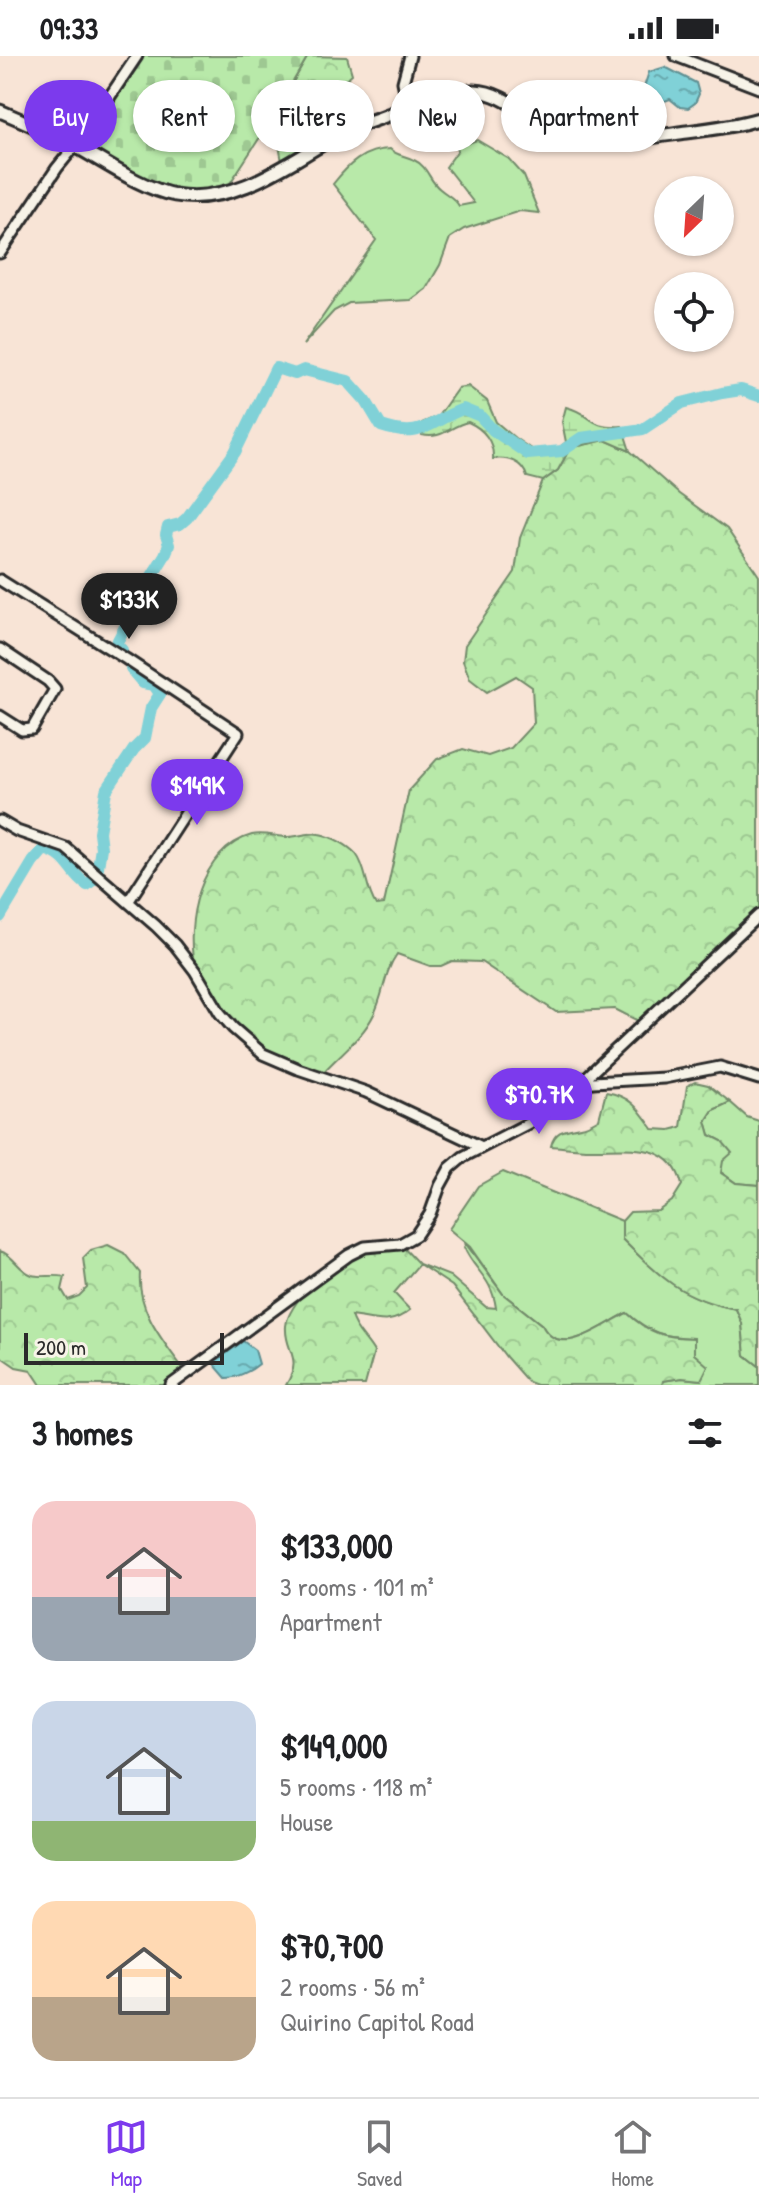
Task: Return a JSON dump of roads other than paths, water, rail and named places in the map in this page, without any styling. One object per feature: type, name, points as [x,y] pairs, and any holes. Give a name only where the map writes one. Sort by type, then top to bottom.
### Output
[{"type":"main road","points":[[485,93],[557,131],[604,140],[634,141],[735,126],[759,119]]},
{"type":"main road","points":[[0,111],[24,121]]},
{"type":"main road","points":[[91,152],[121,172],[176,195],[223,194],[283,167],[346,130],[390,112]]},
{"type":"street","points":[[117,85],[137,56]]},
{"type":"street","points":[[404,80],[410,56]]},
{"type":"street","points":[[676,56],[759,88]]},
{"type":"street","points":[[0,253],[70,152]]},
{"type":"street","points":[[0,580],[238,733],[128,902]]},
{"type":"street","points":[[0,649],[55,689],[32,729],[22,730],[0,716]]},
{"type":"street","points":[[0,821],[17,831],[66,848],[128,902],[175,945],[220,1013],[263,1054],[366,1092],[482,1147]]},
{"type":"street","points":[[171,1385],[349,1255],[365,1247],[400,1244],[416,1235],[430,1214],[450,1168],[463,1157],[529,1123],[574,1089],[759,915]]},
{"type":"street","points":[[574,1089],[593,1082],[664,1078],[720,1067],[759,1079]]},
{"type":"water","points":[[665,67],[696,83],[699,94],[695,103],[688,108],[667,100],[667,80],[646,80],[649,72]]},
{"type":"water","points":[[243,1341],[255,1350],[259,1364],[243,1374],[226,1378],[213,1363]]},
{"type":"waterway","points":[[122,650],[116,644],[165,555],[169,545],[166,535],[168,527],[180,524],[187,518],[235,452],[276,368],[295,374],[304,370],[348,381],[366,401],[381,426],[395,430],[424,428],[463,409],[480,416],[493,430],[528,454],[562,451],[581,438],[643,429],[682,403],[741,390],[759,396]]},
{"type":"waterway","points":[[97,873],[101,848],[99,832],[106,791],[145,738],[151,708],[160,694],[154,685],[143,683],[131,669]]},
{"type":"waterway","points":[[0,917],[44,849],[64,860],[87,885],[93,880]]}]
